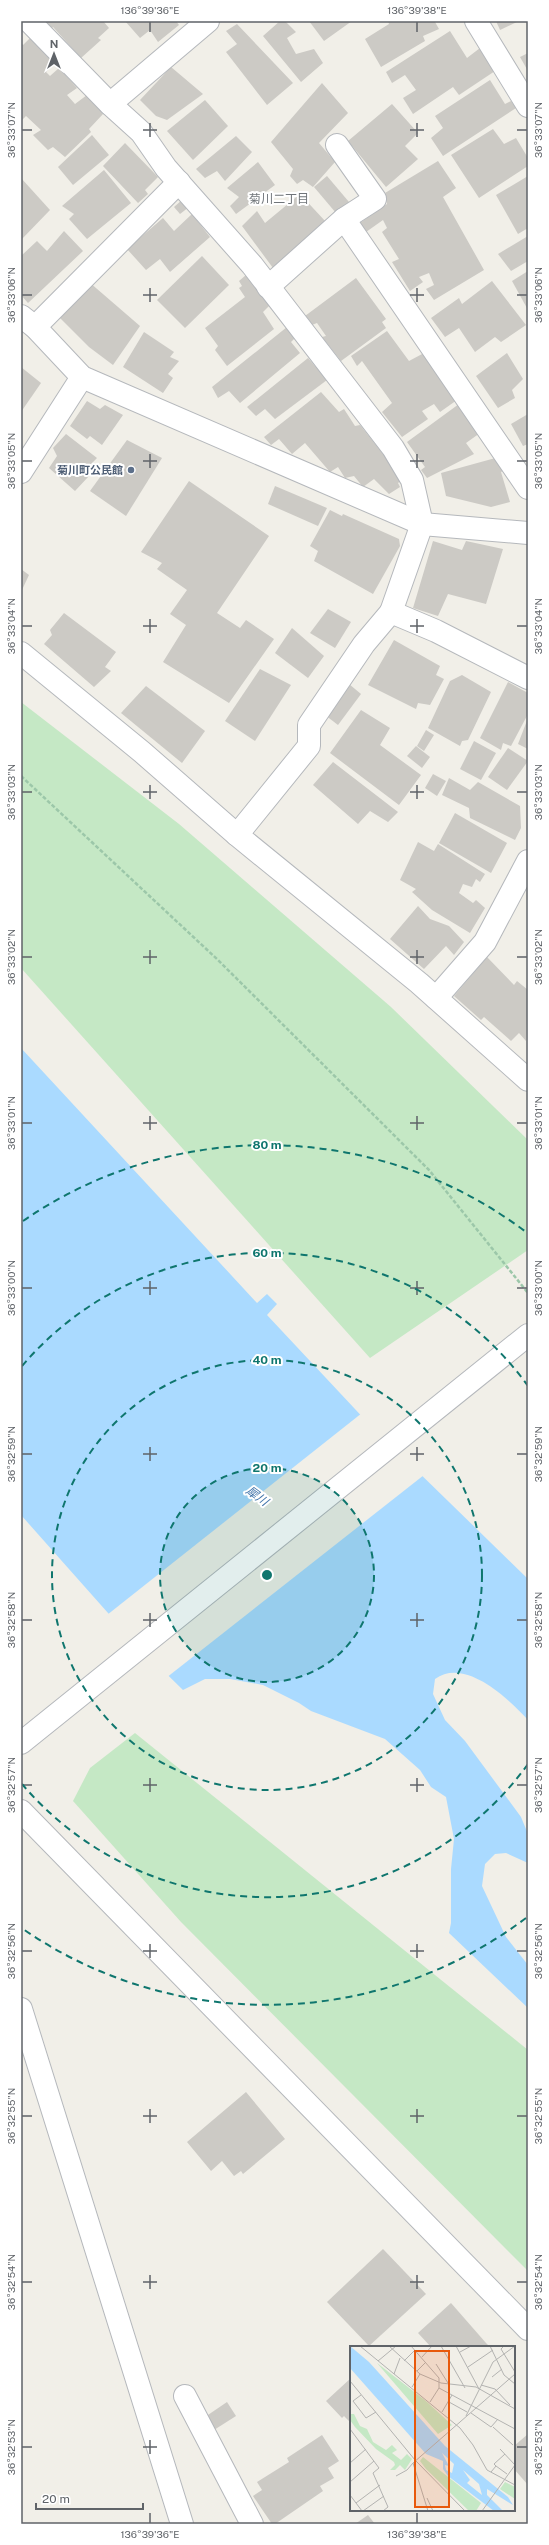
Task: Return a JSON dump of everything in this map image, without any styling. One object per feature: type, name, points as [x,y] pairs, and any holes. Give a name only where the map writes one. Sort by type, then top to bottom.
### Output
[{"type":"street","points":[[29,21],[110,104],[140,132],[179,182],[268,287],[394,448],[412,480],[422,524],[391,612],[364,644],[309,725],[309,746],[237,835]]},
{"type":"street","points":[[110,104],[208,21]]},
{"type":"street","points":[[476,21],[528,106]]},
{"type":"street","points":[[268,287],[344,219],[375,199],[337,145]]},
{"type":"street","points":[[179,182],[28,322],[82,377],[422,524],[528,533]]},
{"type":"street","points":[[344,219],[528,488]]},
{"type":"street","points":[[21,472],[82,377]]},
{"type":"street","points":[[391,612],[436,630],[528,678]]},
{"type":"street","points":[[21,653],[142,752],[237,835],[436,998],[528,1080]]},
{"type":"street","points":[[436,998],[485,942],[528,862]]},
{"type":"street","points":[[21,1742],[528,1335]]},
{"type":"street","points":[[21,1810],[528,2329]]},
{"type":"street","points":[[21,2009],[182,2524]]},
{"type":"street","points":[[185,2396],[252,2524]]},
{"type":"path","points":[[21,776],[218,960],[429,1170],[528,1293]]},
{"type":"green space","points":[[21,702],[179,824],[391,1007],[528,1140],[528,1250],[370,1358],[21,968]]},
{"type":"green space","points":[[135,1733],[528,2050],[528,2271],[181,1922],[73,1801],[90,1768]]},
{"type":"water","name":"犀川","points":[[21,1048],[257,1303],[267,1294],[277,1304],[267,1315],[369,1424],[528,1579],[528,1720],[510,1702],[486,1683],[460,1673],[447,1674],[435,1679],[433,1694],[445,1720],[465,1741],[521,1817],[528,1834],[528,1863],[506,1853],[495,1854],[485,1864],[482,1886],[506,1937],[528,1965],[528,2008],[449,1933],[451,1923],[451,1869],[454,1839],[446,1797],[431,1787],[420,1770],[385,1739],[311,1711],[299,1703],[263,1685],[230,1679],[205,1679],[183,1690],[132,1640],[21,1515]]},
{"type":"pier","points":[[362,1413],[424,1475],[166,1678],[107,1615]]},
{"type":"building","points":[[43,21],[103,21],[109,28],[98,38],[101,40],[81,58],[53,27],[50,30]]},
{"type":"building","points":[[125,21],[176,21],[179,25],[158,42],[150,30],[140,38]]},
{"type":"building","points":[[280,21],[285,21],[296,32],[287,38],[296,54],[314,49],[323,63],[301,82],[263,36]]},
{"type":"building","points":[[309,21],[352,21],[324,41]]},
{"type":"building","points":[[388,21],[437,21],[435,22],[439,29],[423,36],[425,41],[381,67],[365,39],[389,24]]},
{"type":"building","points":[[496,21],[519,21],[500,30]]},
{"type":"building","points":[[237,24],[293,83],[267,105],[226,52],[237,44],[226,31]]},
{"type":"building","points":[[450,31],[467,58],[480,48],[495,71],[459,95],[453,87],[413,114],[403,98],[416,90],[405,75],[392,83],[386,72]]},
{"type":"building","points":[[32,36],[54,64],[46,72],[50,76],[59,68],[77,88],[67,95],[75,104],[87,95],[103,114],[89,129],[91,132],[65,157],[53,147],[48,150],[33,135],[41,130],[26,116],[21,121],[21,43],[23,45]]},
{"type":"building","points":[[528,53],[528,71],[520,57]]},
{"type":"building","points":[[171,67],[203,94],[167,120],[156,116],[140,100]]},
{"type":"building","points":[[490,80],[505,104],[511,101],[516,108],[443,156],[431,138],[443,128],[435,116]]},
{"type":"building","points":[[322,83],[348,113],[319,143],[335,162],[313,187],[303,180],[297,184],[290,176],[293,169],[271,142]]},
{"type":"building","points":[[205,100],[228,126],[193,160],[167,131]]},
{"type":"building","points":[[392,104],[418,133],[405,146],[418,159],[386,187],[348,141]]},
{"type":"building","points":[[493,129],[504,144],[516,138],[528,158],[528,166],[479,198],[451,155]]},
{"type":"building","points":[[92,135],[109,155],[73,185],[58,167]]},
{"type":"building","points":[[236,136],[252,152],[225,181],[217,171],[205,178],[196,169]]},
{"type":"building","points":[[125,143],[158,177],[145,190],[148,194],[138,203],[103,166]]},
{"type":"building","points":[[438,161],[456,188],[443,197],[484,270],[434,300],[426,289],[434,285],[429,273],[419,277],[423,282],[410,291],[392,262],[399,259],[382,232],[387,228],[383,220],[366,232],[360,223],[387,204],[385,193]]},
{"type":"building","points":[[258,162],[275,185],[236,214],[230,206],[239,197],[227,188]]},
{"type":"building","points":[[104,170],[131,203],[87,239],[69,219],[74,214],[62,206]]},
{"type":"building","points":[[327,176],[349,202],[336,213],[314,187]]},
{"type":"building","points":[[528,176],[528,228],[518,234],[496,195]]},
{"type":"building","points":[[21,178],[50,210],[21,240]]},
{"type":"building","points":[[300,194],[326,222],[273,268],[242,226],[257,211],[265,223]]},
{"type":"building","points":[[182,200],[189,207],[180,214],[174,207]]},
{"type":"building","points":[[192,214],[210,237],[170,272],[160,259],[146,270],[127,249],[163,218],[174,231]]},
{"type":"building","points":[[64,231],[83,251],[28,303],[21,295],[21,256],[37,241],[47,251]]},
{"type":"building","points":[[528,236],[528,261],[511,271],[498,254]]},
{"type":"building","points":[[202,256],[229,285],[185,328],[157,300]]},
{"type":"building","points":[[528,271],[528,310],[512,281]]},
{"type":"building","points":[[246,275],[270,305],[263,312],[274,329],[227,366],[215,350],[218,346],[205,328],[245,297],[239,288],[242,286],[239,281]]},
{"type":"building","points":[[356,278],[386,319],[382,322],[386,328],[341,361],[322,337],[326,336],[317,323],[312,325],[305,316]]},
{"type":"building","points":[[492,281],[526,325],[501,342],[495,337],[475,352],[459,328],[445,337],[431,318],[459,298],[462,304]]},
{"type":"building","points":[[89,282],[140,326],[113,365],[89,347],[57,315]]},
{"type":"building","points":[[287,327],[296,337],[291,342],[300,353],[240,403],[229,391],[218,398],[212,387]]},
{"type":"building","points":[[387,331],[409,361],[424,353],[457,400],[440,412],[434,404],[422,411],[428,419],[402,437],[382,412],[392,403],[362,361],[357,366],[351,356]]},
{"type":"building","points":[[144,332],[174,352],[170,357],[179,361],[168,374],[173,378],[163,393],[123,367]]},
{"type":"building","points":[[507,353],[523,379],[512,390],[515,398],[498,408],[476,376]]},
{"type":"building","points":[[308,358],[327,380],[275,419],[265,409],[256,416],[247,407]]},
{"type":"building","points":[[21,367],[41,383],[21,412]]},
{"type":"building","points":[[321,392],[339,412],[344,409],[355,426],[360,425],[403,479],[398,483],[400,487],[389,494],[374,479],[363,487],[354,476],[345,478],[338,467],[330,472],[305,443],[292,454],[279,439],[271,445],[264,437]]},
{"type":"building","points":[[87,401],[100,409],[105,405],[123,415],[102,445],[90,436],[87,439],[70,426]]},
{"type":"building","points":[[459,404],[480,433],[466,443],[474,454],[427,478],[421,470],[425,467],[407,442]]},
{"type":"building","points":[[528,414],[528,444],[523,446],[511,424]]},
{"type":"building","points":[[66,434],[97,458],[85,470],[89,476],[75,491],[49,468],[57,456],[53,448]]},
{"type":"building","points":[[127,440],[162,458],[126,516],[90,491]]},
{"type":"building","points":[[499,457],[507,469],[501,472],[510,502],[491,507],[446,496],[441,473]]},
{"type":"building","points":[[189,481],[269,536],[217,613],[240,628],[246,620],[274,639],[229,703],[163,662],[186,625],[170,614],[187,590],[157,569],[162,563],[141,552]]},
{"type":"building","points":[[275,486],[327,508],[318,526],[268,504]]},
{"type":"building","points":[[330,510],[342,516],[343,514],[399,539],[400,546],[373,594],[314,561],[318,551],[310,546]]},
{"type":"building","points":[[433,541],[462,550],[466,541],[503,549],[486,604],[448,594],[438,616],[413,608]]},
{"type":"building","points":[[21,569],[29,575],[21,592]]},
{"type":"building","points":[[328,609],[351,622],[335,648],[310,633]]},
{"type":"building","points":[[64,613],[116,652],[105,667],[111,671],[94,687],[44,644],[52,635],[50,630]]},
{"type":"building","points":[[292,628],[324,656],[308,678],[275,653]]},
{"type":"building","points":[[394,640],[440,666],[436,675],[444,679],[430,705],[418,703],[416,709],[368,685]]},
{"type":"building","points":[[260,669],[291,685],[255,741],[225,721]]},
{"type":"building","points":[[462,675],[491,692],[468,740],[462,741],[460,746],[428,728],[450,681]]},
{"type":"building","points":[[508,682],[528,693],[528,714],[511,746],[503,743],[501,750],[480,738]]},
{"type":"building","points":[[349,684],[361,694],[338,725],[325,715]]},
{"type":"building","points":[[146,686],[205,731],[182,763],[121,713]]},
{"type":"building","points":[[361,710],[390,728],[380,745],[421,775],[399,805],[330,753]]},
{"type":"building","points":[[528,718],[528,749],[518,744]]},
{"type":"building","points":[[426,730],[434,735],[424,751],[417,746]]},
{"type":"building","points":[[474,741],[496,753],[481,780],[460,769]]},
{"type":"building","points":[[416,746],[430,757],[422,768],[407,756]]},
{"type":"building","points":[[508,748],[528,761],[507,790],[488,777]]},
{"type":"building","points":[[333,762],[398,812],[388,822],[370,811],[358,824],[313,785]]},
{"type":"building","points":[[433,774],[446,781],[437,796],[425,788]]},
{"type":"building","points":[[449,778],[470,790],[478,782],[520,806],[521,828],[515,840],[470,818],[469,808],[442,795]]},
{"type":"building","points":[[455,813],[507,843],[491,873],[439,843]]},
{"type":"building","points":[[418,842],[434,851],[438,844],[485,874],[480,882],[476,879],[472,887],[463,884],[459,893],[473,903],[476,900],[485,908],[470,933],[432,910],[412,892],[416,889],[400,880]]},
{"type":"building","points":[[418,906],[430,919],[449,926],[464,942],[454,955],[446,946],[424,969],[390,939]]},
{"type":"building","points":[[487,957],[514,985],[517,981],[528,990],[526,1041],[519,1033],[511,1041],[484,1017],[481,1020],[454,996]]},
{"type":"building","points":[[246,2092],[285,2139],[243,2174],[241,2171],[234,2176],[222,2161],[211,2171],[187,2142]]},
{"type":"building","points":[[383,2249],[426,2294],[369,2346],[327,2302]]},
{"type":"building","points":[[451,2303],[489,2346],[430,2346],[418,2333]]},
{"type":"building","points":[[350,2379],[350,2422],[344,2416],[342,2418],[326,2401]]},
{"type":"building","points":[[227,2402],[236,2416],[214,2430],[205,2417]]},
{"type":"building","points":[[528,2434],[528,2485],[515,2470],[515,2445]]},
{"type":"building","points":[[322,2435],[339,2461],[328,2468],[334,2478],[320,2486],[323,2491],[275,2524],[272,2524],[253,2496],[262,2490],[257,2482],[289,2462],[287,2458]]},
{"type":"building","points":[[368,2515],[375,2524],[355,2524]]},
{"type":"place","name":"菊川町公民館","points":[[131,470]]},
{"type":"district","name":"菊川二丁目","points":[[279,199]]}]
